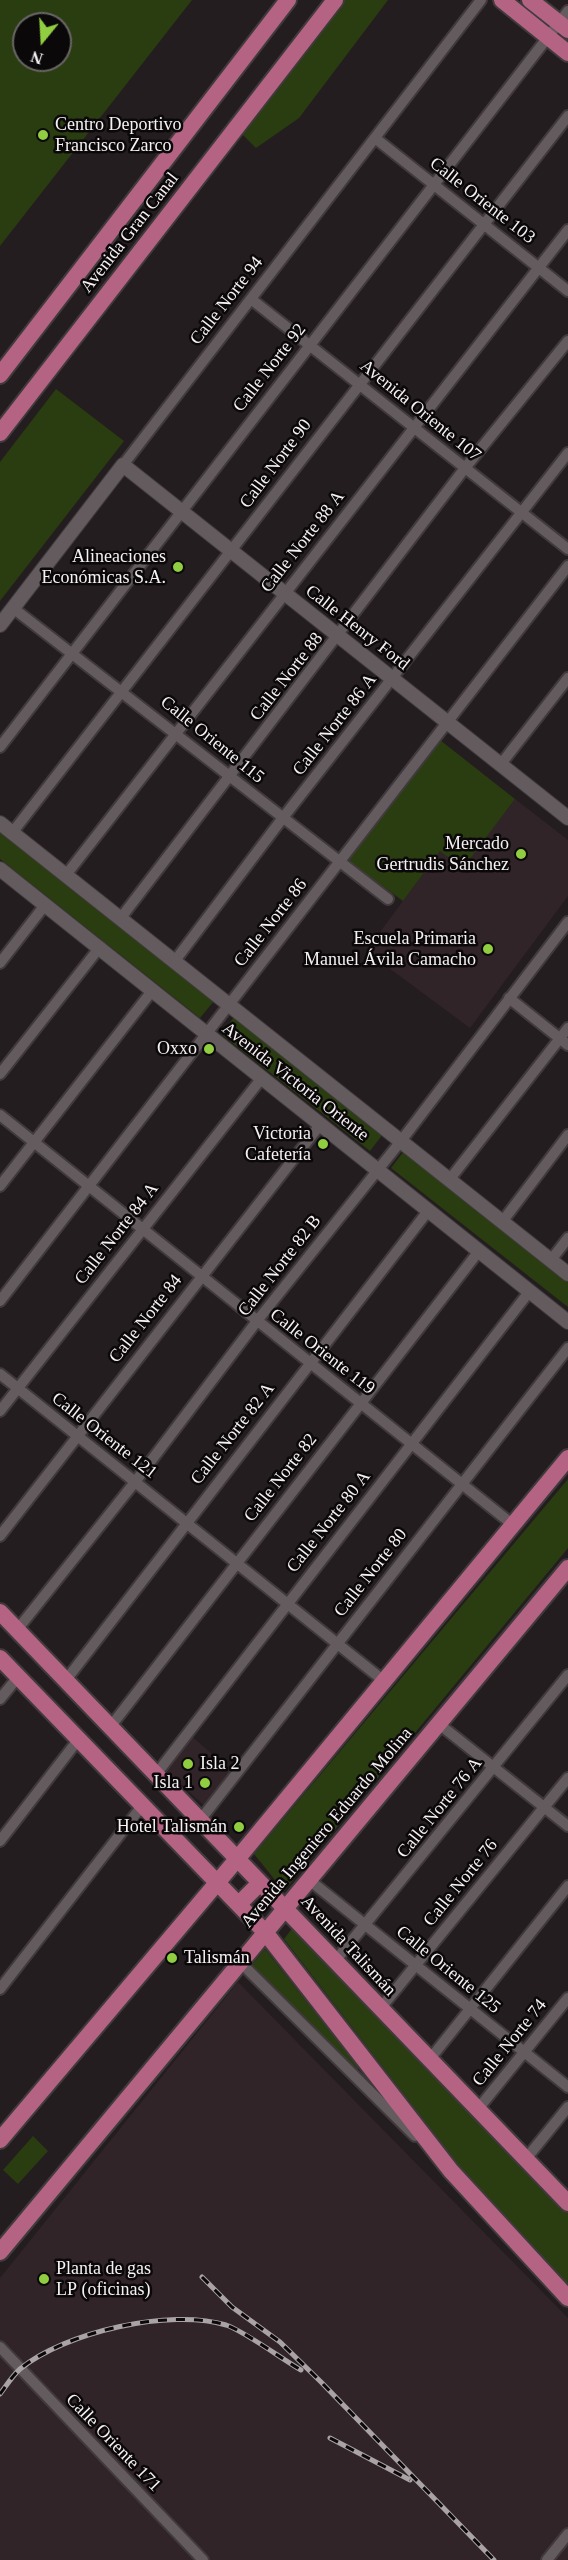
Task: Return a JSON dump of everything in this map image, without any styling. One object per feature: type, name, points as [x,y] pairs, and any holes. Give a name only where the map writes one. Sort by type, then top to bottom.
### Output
[{"type":"main road","name":"Avenida Gran Canal","points":[[0,375],[288,0]]},
{"type":"main road","name":"Avenida Gran Canal","points":[[0,433],[335,0]]},
{"type":"main road","points":[[502,0],[568,53]]},
{"type":"main road","points":[[530,0],[565,21]]},
{"type":"main road","points":[[0,2140],[216,1881],[238,1858],[568,1458]]},
{"type":"main road","name":"Avenida Ingeniero Eduardo Molina","points":[[0,2252],[568,1568]]},
{"type":"main road","name":"Avenida Talismán","points":[[0,1612],[568,2203]]},
{"type":"main road","points":[[0,1658],[265,1932],[451,2171],[568,2298]]},
{"type":"main road","points":[[239,1904],[260,1883]]},
{"type":"street","name":"Calle Norte 94","points":[[0,625],[481,0]]},
{"type":"street","name":"Calle Norte 92","points":[[0,747],[548,36],[565,21]]},
{"type":"street","name":"Calle Norte 90","points":[[12,833],[124,691],[359,382],[568,116]]},
{"type":"street","name":"Calle Oriente 103","points":[[375,138],[568,291]]},
{"type":"street","name":"Calle Norte 88 A","points":[[66,875],[568,230]]},
{"type":"street","name":"Avenida Oriente 107","points":[[251,299],[568,549]]},
{"type":"street","name":"Calle Norte 88","points":[[120,919],[338,637],[465,468],[568,341]]},
{"type":"street","name":"Calle Norte 86 A","points":[[174,962],[282,819],[568,453]]},
{"type":"street","name":"Calle Henry Ford","points":[[123,465],[564,814]]},
{"type":"street","name":"Calle Norte 86","points":[[0,1301],[568,566]]},
{"type":"street","name":"Calle Oriente 115","points":[[13,608],[124,691],[282,819],[388,899]]},
{"type":"street","points":[[501,764],[568,678]]},
{"type":"street","points":[[564,814],[568,800]]},
{"type":"street","name":"Avenida Victoria Oriente","points":[[0,823],[568,1274]]},
{"type":"street","name":"Avenida Victoria Oriente","points":[[0,869],[100,947],[205,1035],[568,1322]]},
{"type":"street","points":[[0,963],[45,905]]},
{"type":"street","name":"Calle Norte 82 B","points":[[17,1630],[135,1482],[257,1321],[401,1141],[568,922]]},
{"type":"street","points":[[0,1074],[100,947]]},
{"type":"street","points":[[0,1186],[152,991]]},
{"type":"street","points":[[509,998],[564,1042]]},
{"type":"street","points":[[450,1179],[564,1042],[568,1029]]},
{"type":"street","name":"Calle Norte 84 A","points":[[0,1411],[261,1079]]},
{"type":"street","name":"Calle Oriente 119","points":[[0,1115],[512,1524]]},
{"type":"street","name":"Calle Norte 84","points":[[0,1536],[76,1435],[320,1125]]},
{"type":"street","points":[[502,1222],[568,1135]]},
{"type":"street","name":"Calle Norte 82 A","points":[[66,1680],[428,1211]]},
{"type":"street","points":[[551,1260],[568,1238]]},
{"type":"street","name":"Calle Norte 82","points":[[111,1726],[479,1251]]},
{"type":"street","name":"Calle Norte 80 A","points":[[157,1773],[529,1292]]},
{"type":"street","name":"Calle Norte 80","points":[[201,1819],[568,1348]]},
{"type":"street","name":"Calle Oriente 121","points":[[0,1374],[384,1681]]},
{"type":"street","name":"Calle Norte 76 A","points":[[336,1960],[568,1675]]},
{"type":"street","points":[[0,1699],[18,1677]]},
{"type":"street","points":[[439,1724],[568,1826]]},
{"type":"street","points":[[0,1841],[78,1740]]},
{"type":"street","name":"Calle Norte 76","points":[[380,2009],[568,1778]]},
{"type":"street","points":[[0,1989],[142,1806]]},
{"type":"street","name":"Calle Oriente 125","points":[[308,1879],[568,2087]]},
{"type":"street","points":[[430,2059],[568,1886]]},
{"type":"street","points":[[241,1963],[451,2171]]},
{"type":"street","name":"Calle Norte 74","points":[[478,2109],[568,1998]]},
{"type":"street","points":[[525,2160],[568,2107]]},
{"type":"street","name":"Calle Oriente 171","points":[[0,2347],[203,2560]]},
{"type":"street","points":[[547,2560],[568,2534]]},
{"type":"shaded area","points":[[515,799],[568,840],[568,896],[470,1028],[366,951],[440,851],[463,867]]},
{"type":"shaded area","points":[[190,1735],[234,1773],[207,1808],[164,1769]]},
{"type":"shaded area","points":[[238,1982],[568,2318],[568,2560],[0,2560],[0,2278]]},
{"type":"green space","name":"Centro Deportivo Francisco Zarco","points":[[0,0],[192,0],[0,246]]},
{"type":"green space","points":[[343,0],[388,0],[299,118],[256,148],[240,132]]},
{"type":"green space","points":[[56,389],[124,441],[0,601],[0,462]]},
{"type":"green space","points":[[440,740],[515,799],[463,868],[440,851],[403,901],[348,861]]},
{"type":"green space","points":[[0,831],[214,1001],[200,1018],[0,859]]},
{"type":"green space","points":[[234,1017],[383,1134],[370,1151],[221,1034]]},
{"type":"green space","points":[[404,1151],[568,1280],[568,1307],[391,1168]]},
{"type":"green space","points":[[568,1479],[568,1548],[284,1891],[254,1854]]},
{"type":"green space","points":[[294,1926],[386,2027],[568,2212],[568,2286],[470,2180],[284,1939]]},
{"type":"green space","points":[[265,1949],[358,2067],[359,2077],[250,1967]]},
{"type":"green space","points":[[33,2136],[48,2151],[18,2184],[3,2170]]},
{"type":"railway","points":[[202,2277],[232,2307],[280,2342],[494,2560]]},
{"type":"railway","points":[[0,2394],[20,2369],[63,2344],[90,2334],[148,2322],[203,2320],[226,2325],[253,2339],[301,2370]]},
{"type":"railway","points":[[330,2438],[410,2480]]},
{"type":"place","name":"Centro Deportivo Francisco Zarco","points":[[43,135]]},
{"type":"place","name":"Alineaciones Económicas S.A.","points":[[178,567]]},
{"type":"place","name":"Mercado Gertrudis Sánchez","points":[[521,854]]},
{"type":"place","name":"Escuela Primaria Manuel Ávila Camacho","points":[[488,949]]},
{"type":"place","name":"Oxxo","points":[[209,1049]]},
{"type":"place","name":"Victoria Cafetería","points":[[323,1144]]},
{"type":"place","name":"Isla 2","points":[[188,1764]]},
{"type":"place","name":"Isla 1","points":[[205,1783]]},
{"type":"place","name":"Hotel Talismán","points":[[239,1827]]},
{"type":"place","name":"Talismán","points":[[172,1958]]},
{"type":"place","name":"Planta de gas LP (oficinas)","points":[[44,2279]]}]
